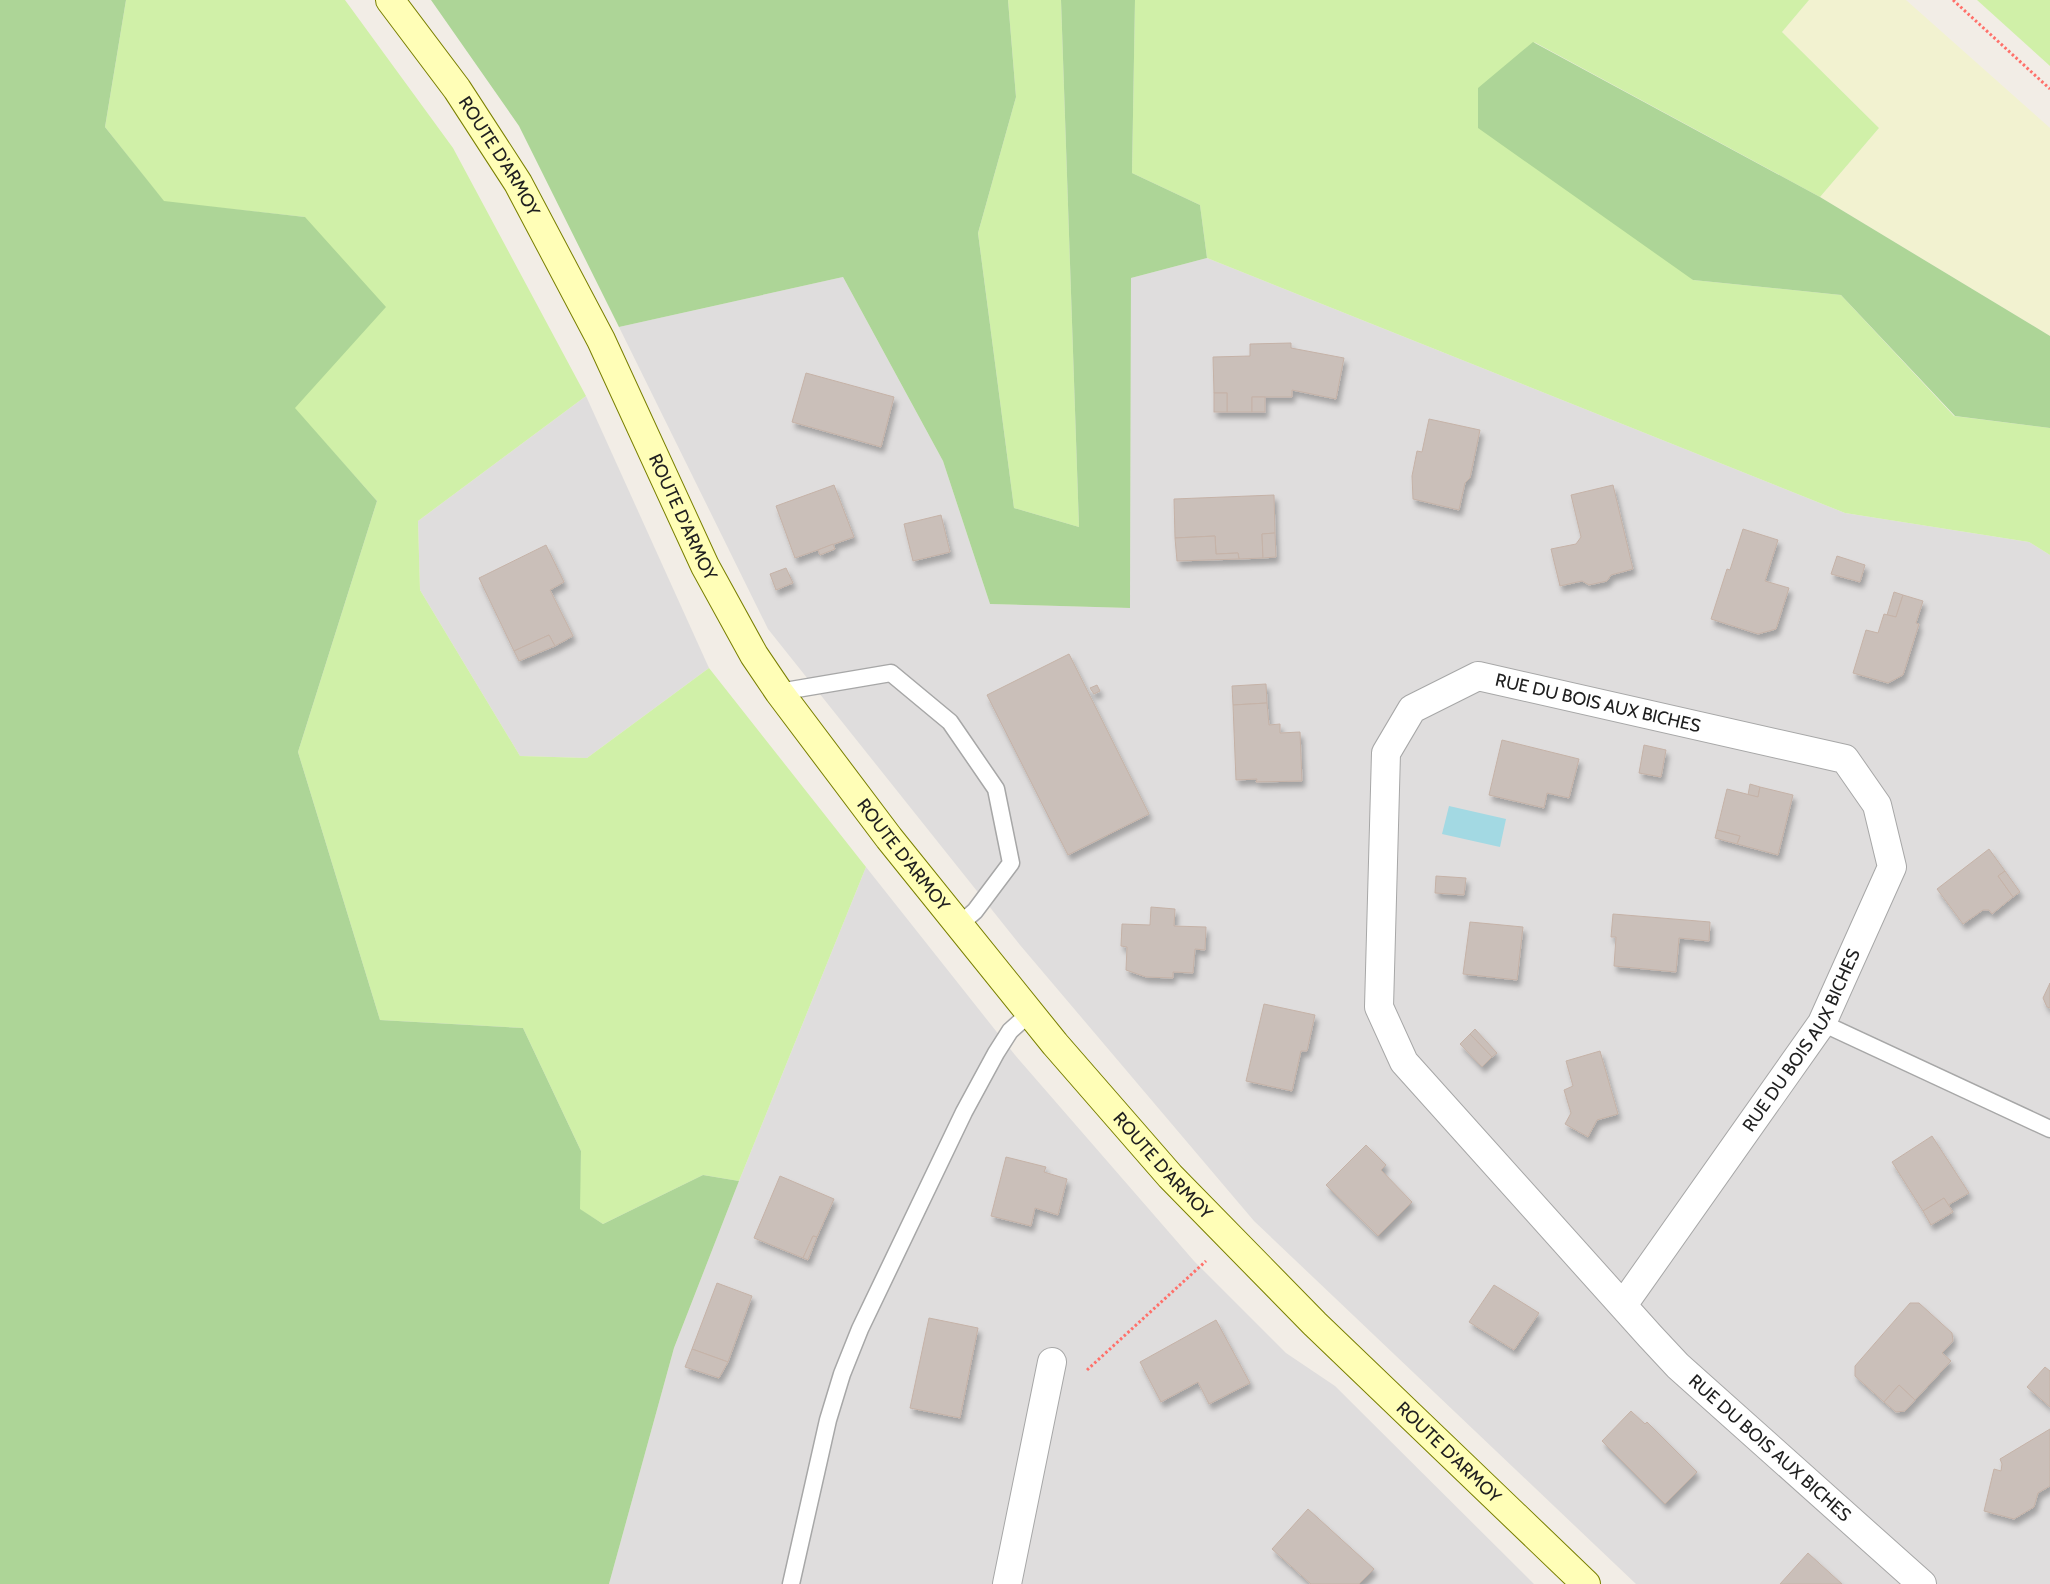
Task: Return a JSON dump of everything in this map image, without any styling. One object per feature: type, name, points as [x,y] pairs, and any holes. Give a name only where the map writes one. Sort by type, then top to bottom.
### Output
[{"type":"main road","name":"ROUTE D'ARMOY","points":[[390,0],[457,89],[518,183],[601,340],[705,566],[754,655],[779,692],[889,838],[1030,1013],[1112,1110],[1230,1239],[1315,1324],[1586,1584]]},
{"type":"street","name":"RUE DU BOIS AUX BICHES","points":[[1623,1305],[1822,1023],[1892,867],[1877,805],[1845,759],[1478,676],[1412,710],[1386,753],[1379,1007],[1404,1062],[1623,1305],[1678,1366],[1922,1584]]},
{"type":"street","points":[[1007,1584],[1052,1362]]},
{"type":"lane","points":[[779,692],[891,674],[950,722],[996,789],[1011,863],[975,911],[959,925]]},
{"type":"lane","points":[[791,1584],[828,1420],[842,1374],[860,1329],[991,1061],[1010,1031],[1030,1013]]},
{"type":"lane","points":[[1822,1023],[2050,1129]]},
{"type":"path","points":[[1953,0],[2050,89]]},
{"type":"path","points":[[1085,1371],[1230,1239]]},
{"type":"shaded area","points":[[1207,258],[1845,513],[2029,542],[2050,555],[2050,1584],[1636,1584],[1254,1221],[1020,945],[768,629],[619,327],[843,277],[943,461],[990,604],[1130,608],[1131,278]]},
{"type":"shaded area","points":[[586,396],[709,668],[587,758],[520,756],[420,590],[418,521]]},
{"type":"shaded area","points":[[866,867],[1015,1055],[1194,1261],[1286,1353],[1335,1386],[1534,1584],[609,1584],[674,1348],[739,1181]]},
{"type":"green space","points":[[0,0],[126,0],[105,127],[164,201],[305,217],[386,307],[295,408],[377,501],[298,752],[380,1020],[523,1028],[581,1151],[580,1209],[603,1224],[703,1175],[739,1181],[674,1348],[609,1584],[0,1584]]},
{"type":"green space","points":[[126,0],[345,0],[453,148],[586,396],[418,521],[420,590],[520,756],[587,758],[709,668],[866,867],[739,1181],[703,1175],[603,1224],[579,1209],[581,1151],[523,1028],[380,1020],[298,752],[377,501],[294,408],[305,217],[164,202],[105,127]]},
{"type":"green space","points":[[431,0],[1008,0],[1016,97],[978,233],[1014,508],[1079,527],[1061,0],[1135,0],[1132,173],[1200,205],[1207,258],[1131,278],[1130,608],[990,604],[943,461],[843,277],[619,327],[519,126]]},
{"type":"green space","points":[[1008,0],[1061,0],[1079,527],[1014,508],[978,233],[1016,97]]},
{"type":"green space","points":[[1135,0],[1809,0],[1782,32],[1879,128],[1820,197],[1534,42],[1693,280],[1841,295],[1954,416],[2050,428],[2050,555],[2029,542],[1845,513],[1207,258],[1200,205],[1132,173]]},
{"type":"green space","points":[[1809,0],[1906,0],[2050,128],[2050,336],[1820,197],[1879,128],[1782,32]]},
{"type":"green space","points":[[1977,0],[2050,0],[2050,66]]},
{"type":"green space","points":[[1533,42],[1820,197],[2050,336],[2050,428],[1955,416],[1841,295],[1693,280],[1478,128],[1478,88]]},
{"type":"water","points":[[1449,806],[1506,819],[1500,847],[1442,834]]},
{"type":"building","points":[[1291,343],[1291,348],[1344,358],[1336,399],[1292,390],[1292,397],[1252,397],[1252,412],[1227,412],[1227,393],[1214,393],[1213,357],[1250,356],[1250,344]]},
{"type":"building","points":[[806,373],[894,397],[881,447],[792,422]]},
{"type":"building","points":[[1214,393],[1227,393],[1227,412],[1214,412]]},
{"type":"building","points":[[1252,397],[1265,397],[1265,412],[1252,412]]},
{"type":"building","points":[[1429,419],[1480,430],[1470,478],[1465,483],[1459,510],[1413,499],[1412,476],[1417,451],[1422,452]]},
{"type":"building","points":[[834,485],[854,537],[795,558],[776,506]]},
{"type":"building","points":[[1613,485],[1633,569],[1611,575],[1607,581],[1589,585],[1582,581],[1560,586],[1551,549],[1576,544],[1581,537],[1571,495]]},
{"type":"building","points":[[1274,495],[1275,533],[1262,534],[1263,558],[1239,559],[1238,553],[1216,554],[1215,536],[1175,538],[1174,499]]},
{"type":"building","points":[[941,515],[950,552],[913,561],[904,524]]},
{"type":"building","points":[[1743,529],[1778,540],[1765,581],[1789,588],[1776,629],[1758,634],[1711,619],[1727,569],[1730,570]]},
{"type":"building","points":[[1275,533],[1276,557],[1263,558],[1262,534]]},
{"type":"building","points":[[1215,536],[1216,554],[1238,553],[1239,559],[1177,561],[1175,538]]},
{"type":"building","points":[[833,544],[835,549],[820,555],[818,550]]},
{"type":"building","points":[[546,545],[564,582],[550,590],[573,636],[555,646],[549,635],[514,651],[479,578]]},
{"type":"building","points":[[1837,556],[1865,565],[1860,582],[1831,574]]},
{"type":"building","points":[[786,568],[793,583],[776,590],[770,574]]},
{"type":"building","points":[[1894,592],[1903,595],[1896,617],[1887,615]]},
{"type":"building","points":[[1903,595],[1923,601],[1916,623],[1919,624],[1903,675],[1888,683],[1853,673],[1866,630],[1878,633],[1884,614],[1896,617]]},
{"type":"building","points":[[549,635],[555,646],[519,661],[514,651]]},
{"type":"building","points":[[1069,654],[1149,814],[1068,855],[987,695]]},
{"type":"building","points":[[1266,684],[1267,703],[1233,705],[1232,686]]},
{"type":"building","points":[[1097,685],[1100,691],[1094,694],[1090,688]]},
{"type":"building","points":[[1267,703],[1269,725],[1280,724],[1280,733],[1300,732],[1302,781],[1256,782],[1257,779],[1236,780],[1233,705]]},
{"type":"building","points":[[1502,740],[1579,759],[1569,798],[1547,793],[1544,808],[1489,795]]},
{"type":"building","points":[[1644,745],[1666,750],[1661,777],[1639,773]]},
{"type":"building","points":[[1750,784],[1760,787],[1758,797],[1748,795]]},
{"type":"building","points":[[1760,787],[1793,795],[1778,855],[1737,844],[1740,836],[1717,830],[1727,789],[1758,797]]},
{"type":"building","points":[[1717,830],[1740,836],[1737,844],[1715,838]]},
{"type":"building","points":[[1989,849],[2005,871],[1998,876],[2013,897],[1992,914],[1989,910],[1983,910],[1963,924],[1937,889]]},
{"type":"building","points":[[2005,871],[2020,892],[2013,897],[1998,876]]},
{"type":"building","points":[[1436,876],[1466,878],[1464,895],[1435,893]]},
{"type":"building","points":[[1151,907],[1175,909],[1174,926],[1206,927],[1205,950],[1195,949],[1193,973],[1173,972],[1173,978],[1146,977],[1126,970],[1127,947],[1121,946],[1122,924],[1150,925]]},
{"type":"building","points":[[1613,914],[1710,922],[1709,941],[1679,938],[1676,972],[1614,966],[1616,937],[1611,937]]},
{"type":"building","points":[[1470,922],[1523,927],[1517,980],[1463,974]]},
{"type":"building","points":[[2050,983],[2050,1008],[2047,1007],[2043,998]]},
{"type":"building","points":[[1264,1004],[1315,1015],[1307,1051],[1301,1051],[1292,1091],[1246,1081]]},
{"type":"building","points":[[1475,1029],[1497,1053],[1492,1057],[1470,1034]]},
{"type":"building","points":[[1470,1034],[1492,1057],[1482,1067],[1460,1044]]},
{"type":"building","points":[[1600,1051],[1618,1114],[1597,1120],[1588,1137],[1565,1124],[1571,1113],[1564,1090],[1573,1086],[1566,1061]]},
{"type":"building","points":[[1932,1136],[1969,1193],[1948,1205],[1944,1198],[1923,1211],[1892,1162]]},
{"type":"building","points":[[1366,1145],[1386,1165],[1381,1170],[1412,1202],[1378,1236],[1326,1185]]},
{"type":"building","points":[[1006,1157],[1046,1167],[1044,1172],[1067,1179],[1058,1215],[1035,1208],[1031,1226],[991,1216]]},
{"type":"building","points":[[780,1176],[834,1199],[817,1237],[813,1236],[803,1258],[754,1238]]},
{"type":"building","points":[[1944,1198],[1953,1212],[1931,1225],[1923,1211]]},
{"type":"building","points":[[813,1236],[817,1237],[808,1260],[803,1258]]},
{"type":"building","points":[[717,1283],[752,1296],[728,1362],[692,1349]]},
{"type":"building","points":[[1494,1285],[1539,1313],[1514,1350],[1469,1322]]},
{"type":"building","points":[[1910,1303],[1919,1303],[1952,1333],[1953,1341],[1942,1353],[1951,1361],[1915,1400],[1899,1385],[1884,1402],[1855,1376],[1855,1366]]},
{"type":"building","points":[[929,1318],[978,1328],[960,1418],[910,1408]]},
{"type":"building","points":[[1216,1320],[1250,1383],[1209,1404],[1198,1382],[1161,1402],[1140,1362]]},
{"type":"building","points":[[692,1349],[728,1362],[719,1378],[685,1367]]},
{"type":"building","points":[[2045,1367],[2050,1371],[2050,1407],[2027,1387]]},
{"type":"building","points":[[1899,1385],[1915,1400],[1905,1411],[1896,1412],[1884,1402]]},
{"type":"building","points":[[1631,1411],[1645,1424],[1647,1422],[1697,1472],[1665,1504],[1602,1441]]},
{"type":"building","points":[[2050,1429],[2050,1486],[2038,1493],[2034,1507],[2014,1519],[1984,1511],[1994,1469],[2001,1471],[2002,1464],[2000,1459]]},
{"type":"building","points":[[1308,1509],[1374,1569],[1359,1584],[1311,1584],[1272,1549]]},
{"type":"building","points":[[1808,1553],[1842,1584],[1780,1584]]}]
